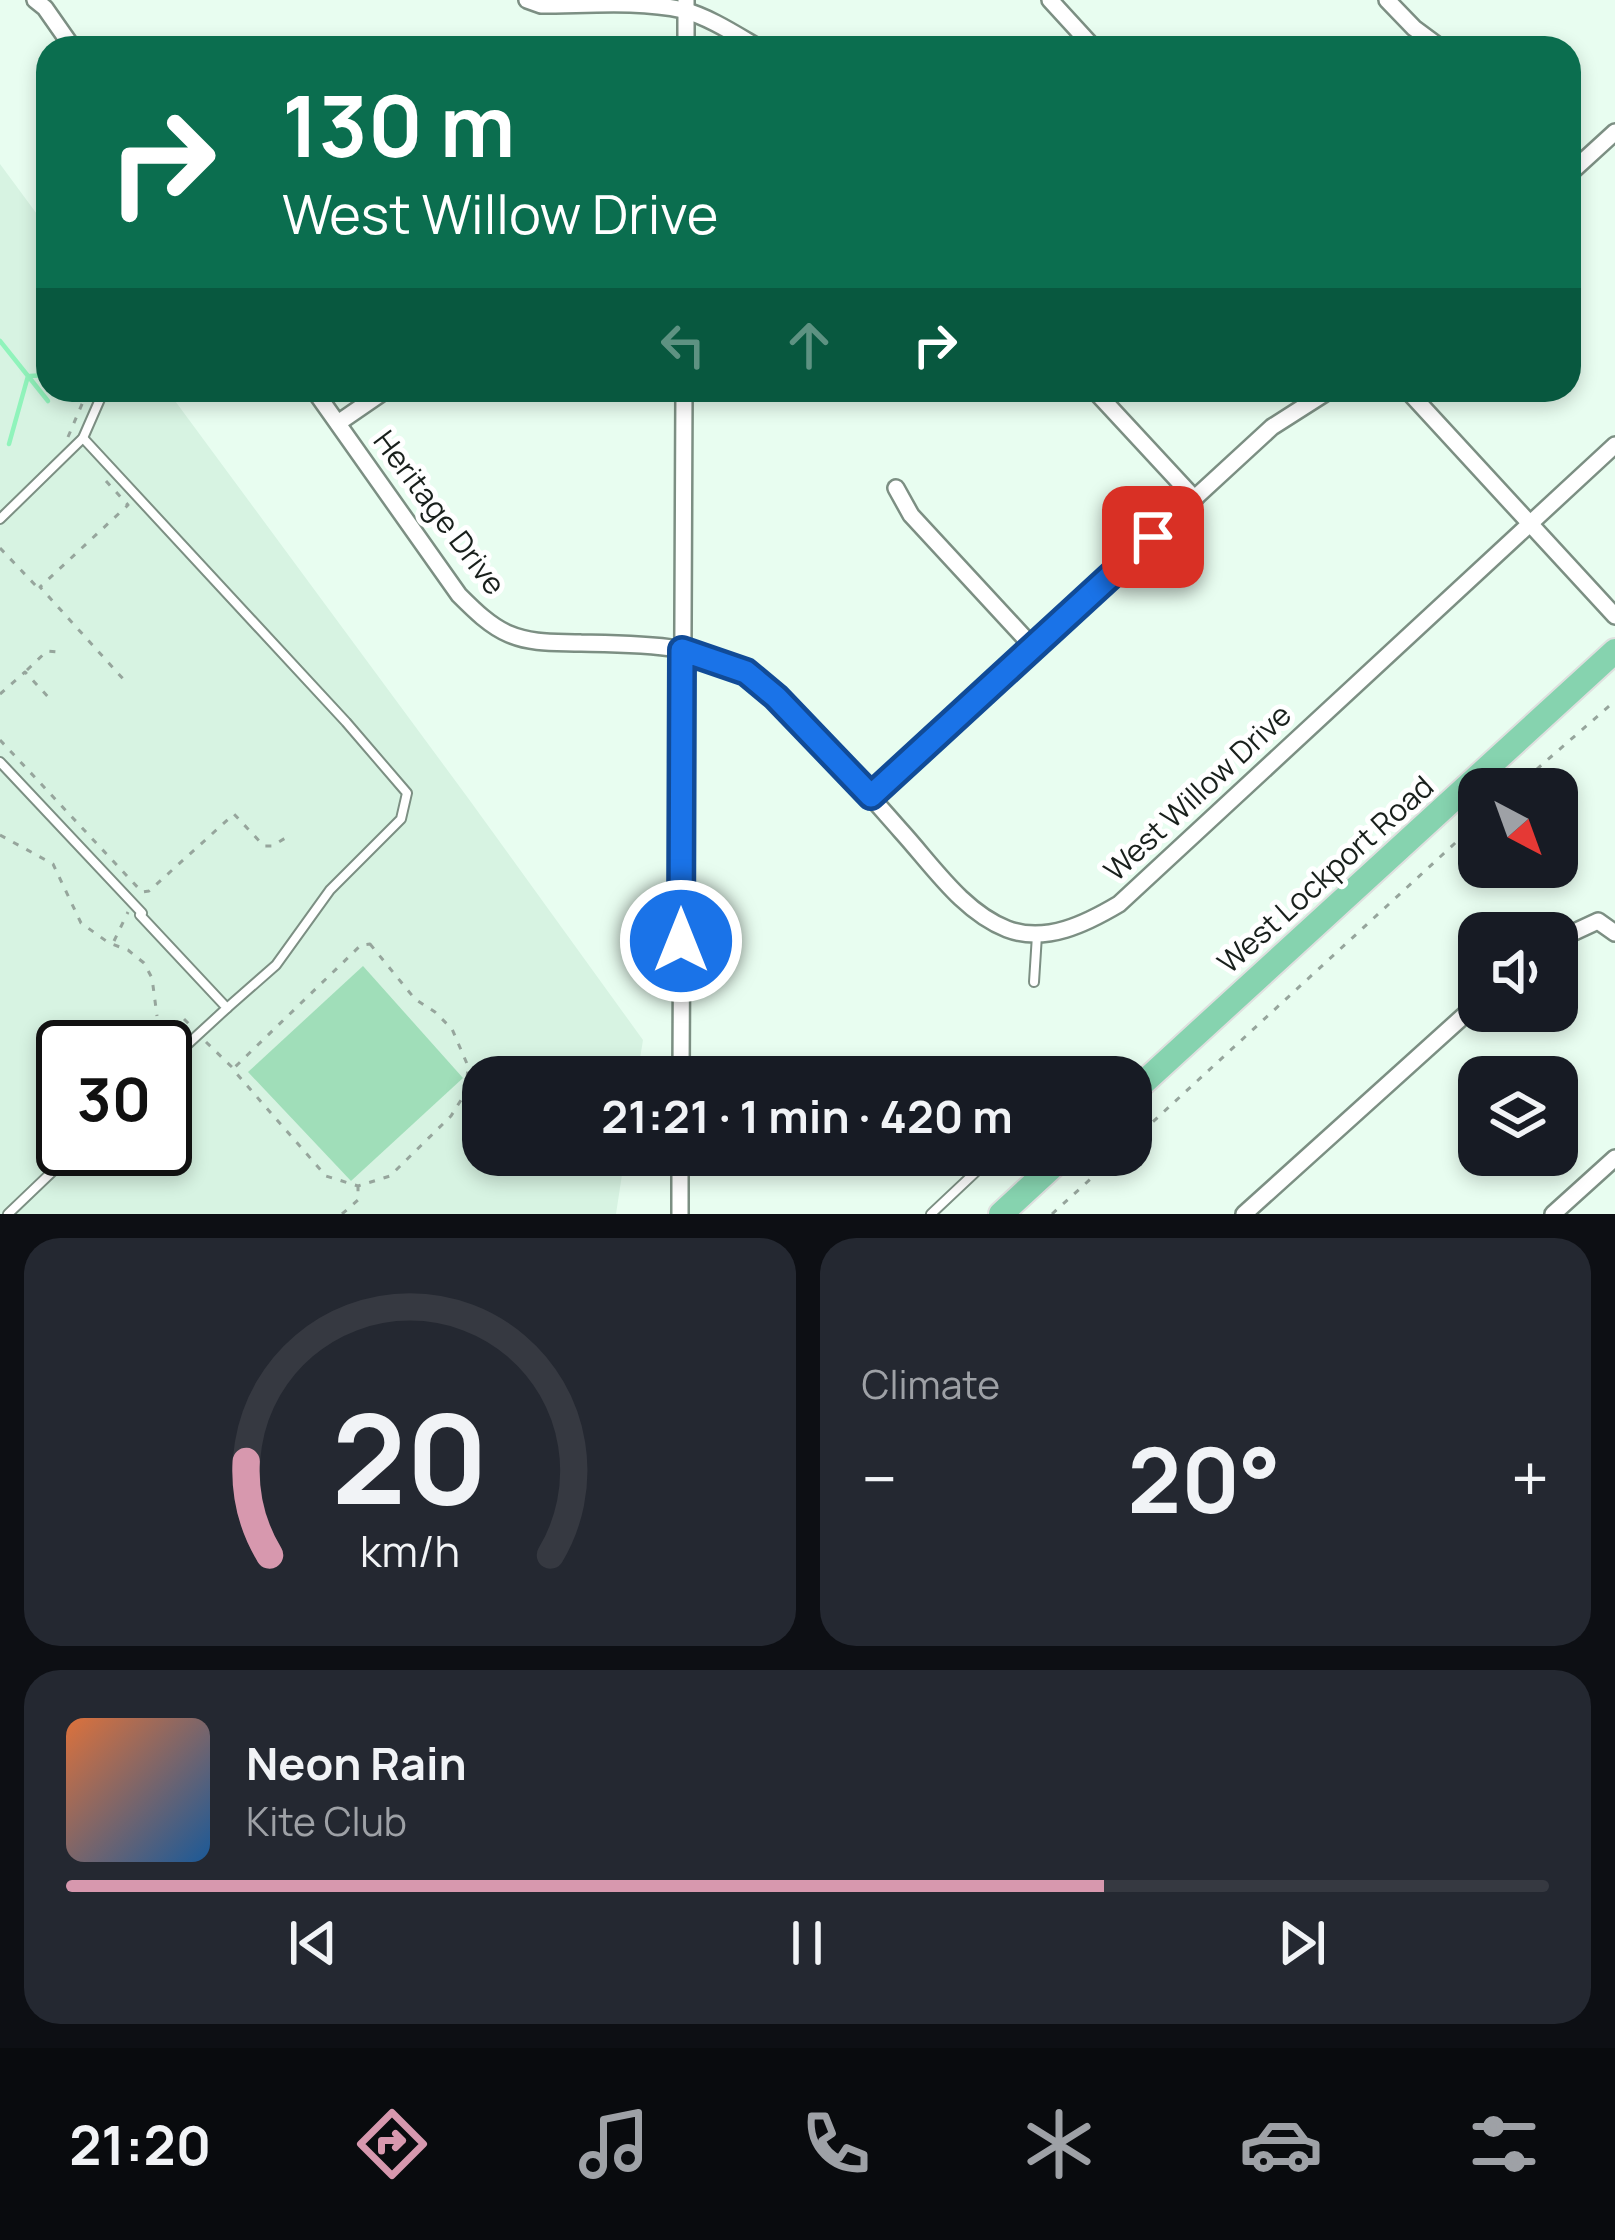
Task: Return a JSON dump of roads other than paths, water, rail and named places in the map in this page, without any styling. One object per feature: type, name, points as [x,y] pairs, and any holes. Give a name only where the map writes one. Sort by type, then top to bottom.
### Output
[{"type":"main road","name":"West Lockport Road","points":[[1152,1075],[1615,651]]},
{"type":"main road","points":[[1001,1214],[1042,1176]]},
{"type":"street","points":[[527,0],[686,5],[739,36]]},
{"type":"street","points":[[1050,0],[1083,36]]},
{"type":"street","points":[[1387,0],[1425,36]]},
{"type":"street","points":[[45,3],[66,36]]},
{"type":"street","points":[[686,5],[686,36]]},
{"type":"street","points":[[1581,158],[1615,132]]},
{"type":"street","name":"Heritage Drive","points":[[323,402],[459,596],[507,634],[535,642],[655,644],[682,650]]},
{"type":"street","points":[[338,423],[369,402]]},
{"type":"street","points":[[681,1056],[684,402]]},
{"type":"street","points":[[1105,402],[1195,499]]},
{"type":"street","points":[[871,796],[1272,427],[1311,402]]},
{"type":"street","points":[[1418,402],[1615,616]]},
{"type":"street","name":"West Willow Drive","points":[[1037,934],[1067,930],[1119,904],[1615,445]]},
{"type":"street","points":[[896,488],[911,515],[1034,647]]},
{"type":"street","points":[[682,650],[746,672],[776,697],[982,916],[1010,931],[1037,934]]},
{"type":"street","points":[[1578,930],[1598,921],[1615,933]]},
{"type":"street","points":[[1244,1214],[1458,1021]]},
{"type":"street","points":[[1553,1214],[1615,1158]]},
{"type":"street","points":[[680,1176],[680,1214]]},
{"type":"lane","points":[[0,519],[83,438],[99,402]]},
{"type":"lane","points":[[83,438],[406,793],[401,819],[330,890],[276,965],[192,1039]]},
{"type":"lane","points":[[0,762],[227,1008]]},
{"type":"lane","points":[[1034,982],[1037,934]]},
{"type":"lane","points":[[8,1214],[48,1176]]},
{"type":"lane","points":[[932,1214],[972,1176]]},
{"type":"waterway","points":[[0,341],[28,376],[9,444]]},
{"type":"waterway","points":[[28,376],[36,386]]},
{"type":"waterway","points":[[30,376],[36,376]]}]
